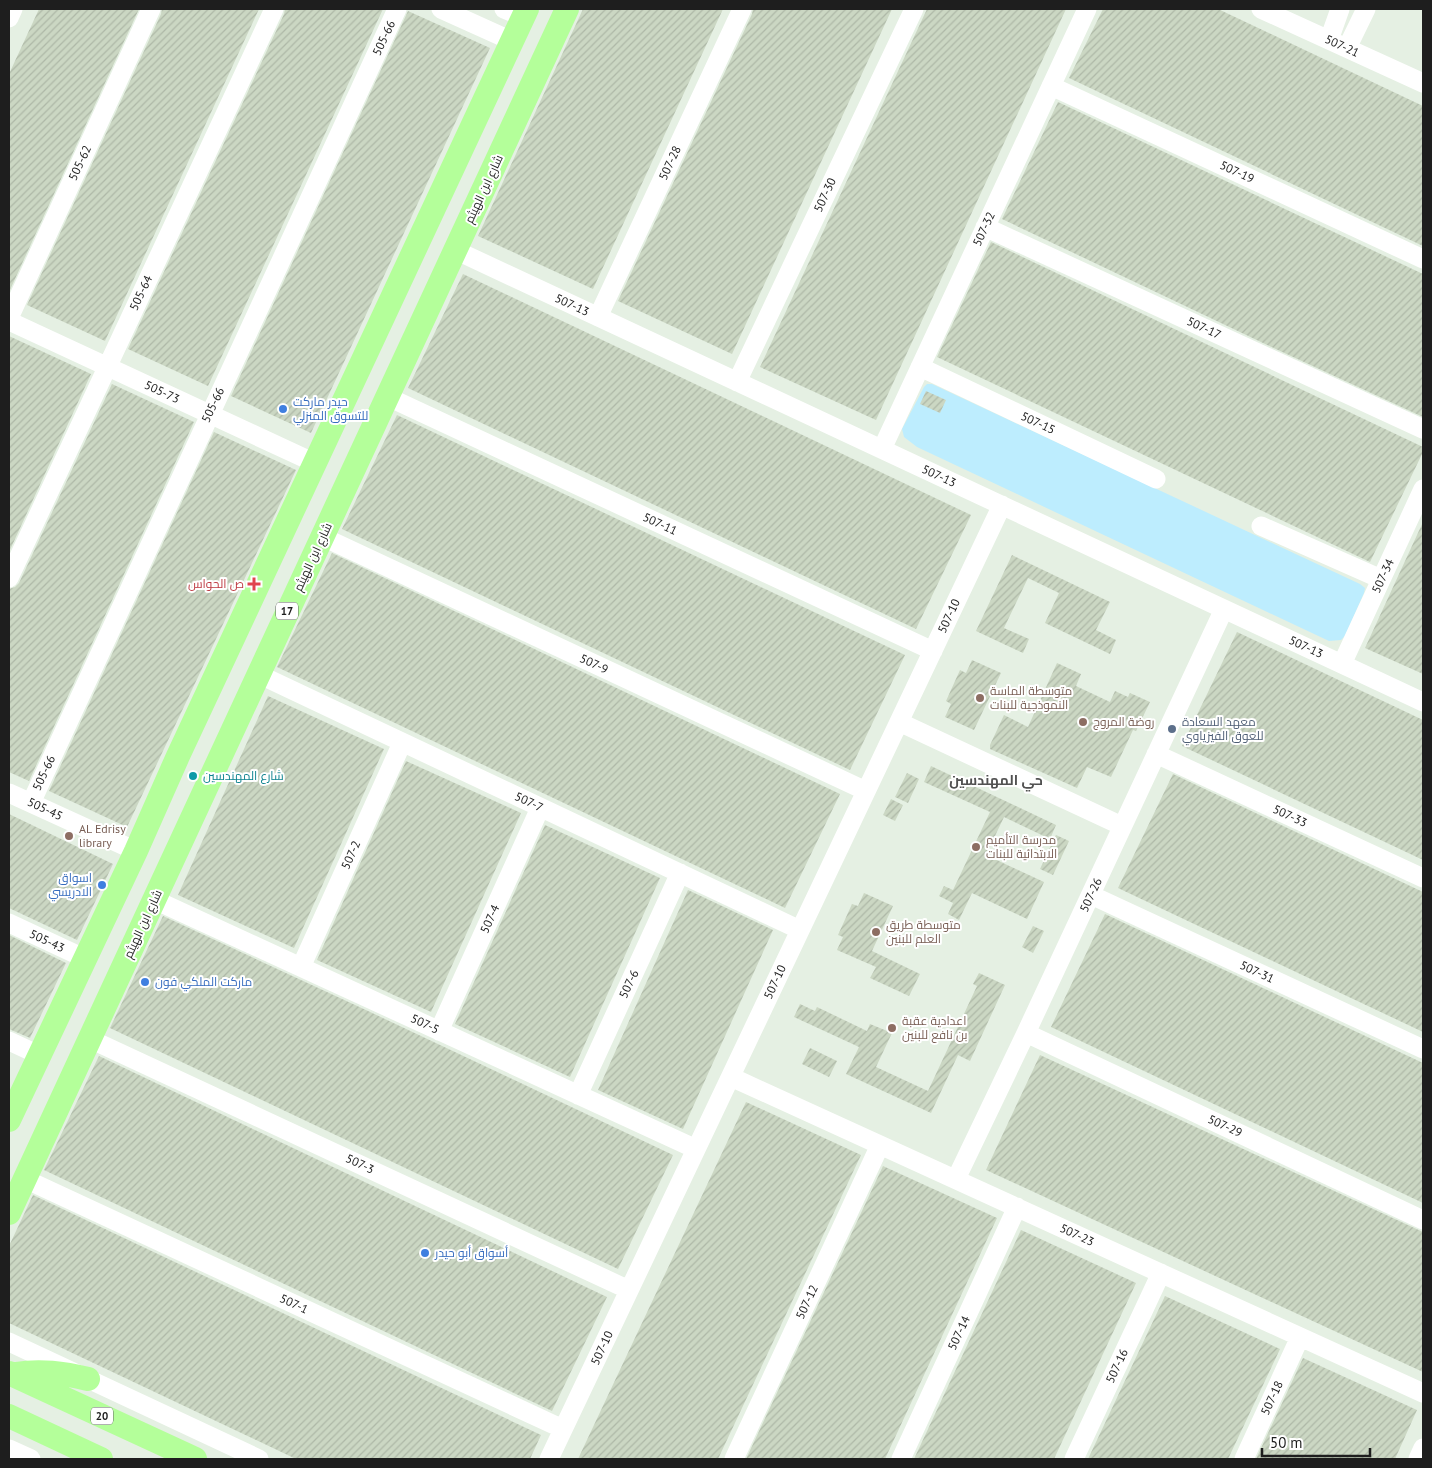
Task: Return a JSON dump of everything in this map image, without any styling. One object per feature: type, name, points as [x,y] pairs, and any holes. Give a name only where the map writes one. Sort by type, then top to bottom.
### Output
[{"type":"main road","name":"شارع ابن الهيثم","points":[[9,1213],[567,9]]},
{"type":"main road","points":[[9,1120],[512,41],[518,12]]},
{"type":"main road","points":[[178,756],[213,772]]},
{"type":"main road","points":[[11,1373],[55,1372],[88,1379]]},
{"type":"main road","name":"20","points":[[11,1373],[195,1459]]},
{"type":"main road","points":[[9,1416],[101,1459]]},
{"type":"street","points":[[9,18],[13,9]]},
{"type":"street","name":"505-62","points":[[9,320],[151,9]]},
{"type":"street","name":"505-64","points":[[9,578],[274,9]]},
{"type":"street","name":"505-66","points":[[31,803],[397,9]]},
{"type":"street","points":[[441,9],[512,41]]},
{"type":"street","name":"507-28","points":[[598,317],[742,9]]},
{"type":"street","name":"507-30","points":[[737,382],[914,9]]},
{"type":"street","name":"507-32","points":[[882,449],[1087,9]]},
{"type":"street","name":"507-21","points":[[1262,9],[1423,84]]},
{"type":"street","points":[[1329,40],[1340,9]]},
{"type":"street","points":[[1347,48],[1366,9]]},
{"type":"street","name":"507-19","points":[[1051,86],[1423,259]]},
{"type":"street","name":"507-17","points":[[986,227],[1423,429]]},
{"type":"street","name":"507-13","points":[[455,250],[1423,702]]},
{"type":"street","name":"505-73","points":[[9,320],[315,463]]},
{"type":"street","name":"507-15","points":[[920,367],[1156,479]]},
{"type":"street","name":"507-11","points":[[388,396],[933,651]]},
{"type":"street","name":"507-34","points":[[1342,664],[1423,488]]},
{"type":"street","name":"507-10","points":[[549,1459],[1002,505]]},
{"type":"street","points":[[1261,526],[1381,580]]},
{"type":"street","name":"507-9","points":[[322,537],[866,791]]},
{"type":"street","name":"507-26","points":[[956,1179],[1224,609]]},
{"type":"street","name":"507-7","points":[[258,674],[800,930]]},
{"type":"street","points":[[899,722],[1122,826]]},
{"type":"street","name":"507-2","points":[[301,967],[402,742]]},
{"type":"street","name":"507-33","points":[[1156,754],[1423,878]]},
{"type":"street","name":"505-45","points":[[9,792],[136,851]]},
{"type":"street","name":"507-4","points":[[439,1031],[540,808]]},
{"type":"street","name":"507-6","points":[[578,1095],[680,873]]},
{"type":"street","name":"507-31","points":[[1091,895],[1423,1049]]},
{"type":"street","name":"507-5","points":[[155,900],[696,1149]]},
{"type":"street","name":"505-43","points":[[9,923],[84,958]]},
{"type":"street","name":"507-29","points":[[1026,1033],[1423,1220]]},
{"type":"street","name":"507-3","points":[[90,1038],[629,1290]]},
{"type":"street","points":[[9,1041],[39,1055]]},
{"type":"street","name":"507-23","points":[[730,1076],[1423,1393]]},
{"type":"street","name":"507-12","points":[[734,1459],[880,1144]]},
{"type":"street","name":"507-1","points":[[25,1179],[563,1429]]},
{"type":"street","name":"507-14","points":[[901,1459],[1017,1207]]},
{"type":"street","name":"507-16","points":[[1074,1459],[1161,1273]]},
{"type":"street","name":"507-18","points":[[1244,1459],[1300,1336]]},
{"type":"street","points":[[9,1342],[259,1459]]},
{"type":"street","points":[[1418,1459],[1423,1448]]},
{"type":"street","points":[[9,1449],[31,1459]]},
{"type":"shaded area","points":[[927,384],[932,384],[1360,584],[1365,588],[1364,593],[1345,636],[1341,640],[1329,641],[917,447],[904,437],[902,429]]},
{"type":"building","points":[[39,9],[139,9],[9,292],[9,74]]},
{"type":"building","points":[[162,9],[259,9],[105,341],[27,305]]},
{"type":"building","points":[[285,9],[383,9],[208,386],[128,349]]},
{"type":"building","points":[[583,9],[723,9],[593,289],[478,236]]},
{"type":"building","points":[[753,9],[892,9],[732,354],[618,301]]},
{"type":"building","points":[[927,9],[1066,9],[876,420],[760,367]]},
{"type":"building","points":[[1103,9],[1218,9],[1423,106],[1423,246],[1069,78]]},
{"type":"building","points":[[408,11],[490,48],[311,433],[231,396]]},
{"type":"building","points":[[1058,102],[1423,274],[1423,417],[1002,219]]},
{"type":"building","points":[[991,242],[1423,447],[1423,452],[1370,562],[937,357]]},
{"type":"building","points":[[463,274],[971,515],[916,629],[408,388]]},
{"type":"building","points":[[9,336],[91,374],[9,552]]},
{"type":"building","points":[[112,384],[194,422],[29,781],[9,772],[9,589],[19,583]]},
{"type":"building","points":[[926,391],[946,400],[940,413],[920,404]]},
{"type":"building","points":[[397,415],[905,655],[850,770],[342,529]]},
{"type":"building","points":[[214,432],[296,470],[127,827],[49,791]]},
{"type":"building","points":[[1423,522],[1423,674],[1365,648]]},
{"type":"building","points":[[332,553],[840,794],[785,908],[277,667]]},
{"type":"building","points":[[1012,555],[1110,602],[1096,630],[1116,640],[1110,654],[1045,623],[1059,593],[1028,578],[1004,628],[1029,639],[1023,653],[976,631]]},
{"type":"building","points":[[1237,632],[1423,720],[1423,860],[1182,746]]},
{"type":"building","points":[[972,660],[1001,673],[974,730],[945,717],[951,704],[946,701],[960,670],[966,673]]},
{"type":"building","points":[[1057,663],[1081,674],[1076,686],[1110,702],[1115,691],[1128,697],[1130,693],[1150,702],[1136,731],[1133,730],[1111,777],[1087,767],[1077,788],[990,749],[990,745],[1004,715],[1028,727]]},
{"type":"building","points":[[268,696],[384,749],[294,948],[178,895]]},
{"type":"building","points":[[406,761],[521,813],[431,1012],[317,960]]},
{"type":"building","points":[[931,766],[1056,825],[1050,839],[1004,817],[986,855],[1044,882],[1027,919],[972,893],[959,920],[948,914],[953,903],[939,896],[944,886],[953,890],[990,812],[924,782]]},
{"type":"building","points":[[907,773],[919,779],[908,803],[895,797]]},
{"type":"building","points":[[1173,774],[1423,892],[1423,1032],[1118,888]]},
{"type":"building","points":[[891,799],[903,805],[895,821],[883,815]]},
{"type":"building","points":[[9,814],[113,864],[77,940],[9,908]]},
{"type":"building","points":[[545,825],[660,878],[570,1077],[455,1024]]},
{"type":"building","points":[[1056,835],[1069,841],[1053,875],[1040,869]]},
{"type":"building","points":[[688,890],[773,930],[683,1129],[598,1090]]},
{"type":"building","points":[[864,893],[893,906],[872,951],[920,974],[909,996],[870,978],[876,967],[837,950],[843,937],[838,935],[852,904],[858,906]]},
{"type":"building","points":[[1105,914],[1423,1063],[1423,1203],[1051,1027]]},
{"type":"building","points":[[163,916],[673,1155],[618,1269],[110,1028]]},
{"type":"building","points":[[1033,926],[1044,931],[1033,953],[1022,947]]},
{"type":"building","points":[[9,935],[66,963],[30,1038],[9,1029]]},
{"type":"building","points":[[979,973],[1005,985],[970,1061],[958,1055],[931,1113],[846,1074],[859,1047],[794,1017],[800,1004],[815,1011],[817,1007],[867,1031],[870,1024],[892,1033],[876,1067],[928,1091],[977,986],[973,984]]},
{"type":"building","points":[[810,1048],[837,1061],[829,1077],[802,1064]]},
{"type":"building","points":[[1040,1055],[1423,1232],[1423,1372],[986,1170]]},
{"type":"building","points":[[99,1056],[607,1297],[552,1411],[44,1170]]},
{"type":"building","points":[[746,1102],[861,1155],[718,1459],[578,1459]]},
{"type":"building","points":[[883,1166],[997,1218],[885,1459],[746,1459]]},
{"type":"building","points":[[33,1195],[541,1435],[530,1459],[296,1459],[9,1323],[9,1246]]},
{"type":"building","points":[[1021,1230],[1136,1283],[1054,1459],[914,1459]]},
{"type":"building","points":[[1165,1296],[1280,1349],[1228,1459],[1088,1459]]},
{"type":"building","points":[[1303,1358],[1417,1410],[1395,1459],[1256,1459]]},
{"type":"place","name":"حيدر ماركت للتسوق المنزلي","points":[[283,409]]},
{"type":"place","name":"ص الحواس","points":[[254,584]]},
{"type":"place","name":"متوسطة الماسة النموذجية للبنات","points":[[980,698]]},
{"type":"place","name":"روضة المروج","points":[[1083,722]]},
{"type":"place","name":"معهد السعادة للعوق الفيزياوي","points":[[1172,729]]},
{"type":"place","name":"شارع المهندسين","points":[[193,776]]},
{"type":"place","name":"AL Edrisy library","points":[[69,836]]},
{"type":"place","name":"مدرسة التأميم الابتدائية للبنات","points":[[976,847]]},
{"type":"place","name":"اسواق الادريسي","points":[[102,885]]},
{"type":"place","name":"متوسطة طريق العلم للبنين","points":[[876,932]]},
{"type":"place","name":"ماركت الملكي فون","points":[[145,982]]},
{"type":"place","name":"اعدادية عقبة بن نافع للبنين","points":[[892,1028]]},
{"type":"place","name":"أسواق أبو حيدر","points":[[425,1253]]},
{"type":"district","name":"حي المهندسين","points":[[996,780]]}]
